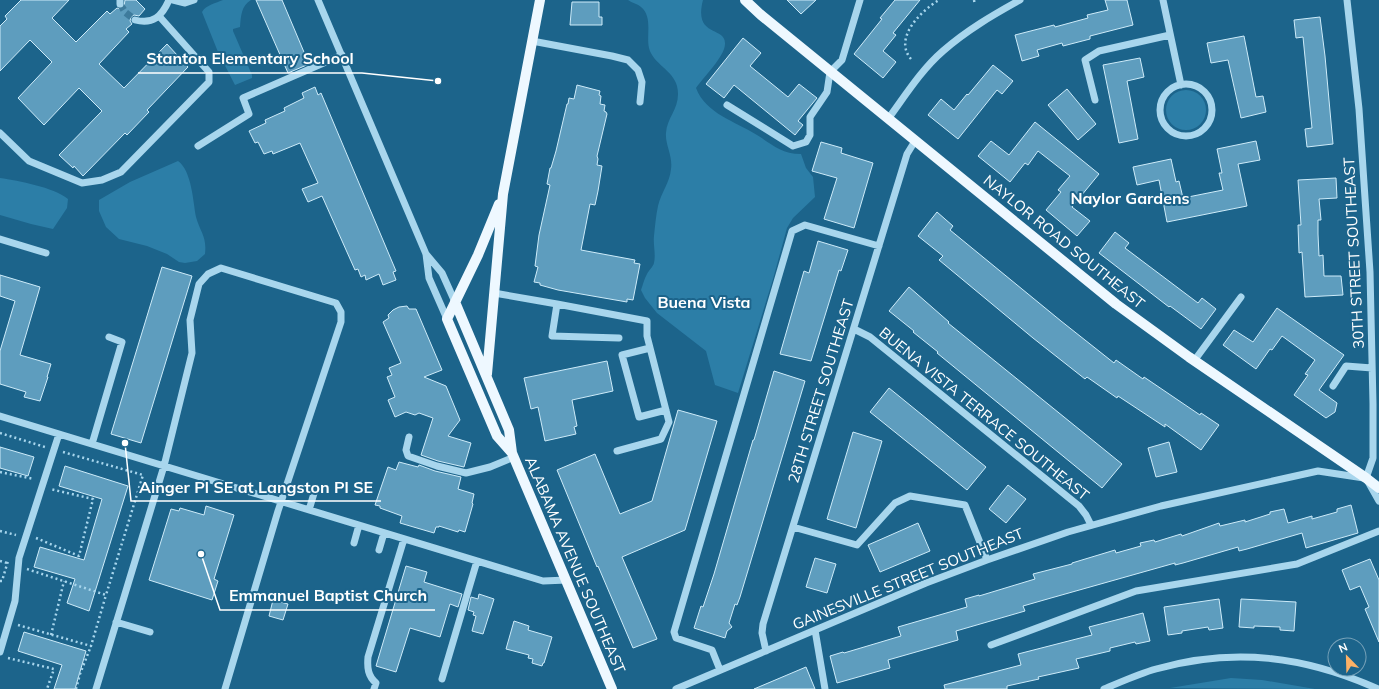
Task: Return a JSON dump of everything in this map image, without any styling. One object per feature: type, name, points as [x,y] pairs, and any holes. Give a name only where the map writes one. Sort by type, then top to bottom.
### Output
[{"type":"main road","name":"ALABAMA AVENUE SOUTHEAST","points":[[487,376],[503,194],[540,0]]},
{"type":"main road","name":"NAYLOR ROAD SOUTHEAST","points":[[745,0],[830,72],[1116,304],[1194,361],[1379,488]]},
{"type":"main road","name":"ALABAMA AVENUE SOUTHEAST","points":[[503,194],[478,255],[447,319],[497,436],[513,455]]},
{"type":"main road","name":"ALABAMA AVENUE SOUTHEAST","points":[[455,302],[509,430],[513,455],[612,689]]},
{"type":"street","points":[[135,20],[143,22],[152,20],[159,16],[164,11],[169,0]]},
{"type":"street","points":[[173,0],[185,3],[194,0]]},
{"type":"street","points":[[318,0],[426,254],[429,278],[447,319]]},
{"type":"street","points":[[727,105],[793,146],[806,142],[810,135],[810,117],[827,92],[830,72],[842,60],[860,0]]},
{"type":"street","points":[[888,119],[917,79],[943,51],[983,20],[1020,0]]},
{"type":"street","points":[[1163,0],[1181,84]]},
{"type":"street","name":"30TH STREET SOUTHEAST","points":[[1347,0],[1359,109],[1369,257],[1372,368],[1376,405],[1373,458],[1366,478]]},
{"type":"street","points":[[0,133],[29,160],[82,183],[102,180],[121,172],[208,82],[209,72],[159,16]]},
{"type":"street","points":[[1095,100],[1085,60],[1099,50],[1170,35]]},
{"type":"street","points":[[532,41],[628,60],[638,70],[642,82],[640,102]]},
{"type":"street","points":[[198,146],[249,114],[243,98],[342,55]]},
{"type":"street","points":[[1181,84],[1189,84],[1200,88],[1208,97],[1211,105],[1212,113],[1207,124],[1202,130],[1190,135],[1178,135],[1171,131],[1162,122],[1160,115],[1160,107],[1164,95],[1173,87],[1181,84]]},
{"type":"street","name":"28TH STREET SOUTHEAST","points":[[766,651],[762,633],[763,624],[794,527],[907,154],[915,141]]},
{"type":"street","points":[[720,670],[712,650],[676,638],[674,632],[792,231],[805,225],[879,246]]},
{"type":"street","points":[[0,239],[46,253]]},
{"type":"street","points":[[426,254],[442,273],[455,302]]},
{"type":"street","points":[[96,689],[164,466],[192,353],[190,320],[199,284],[208,274],[221,268],[336,303],[341,312],[341,322],[281,502],[225,689]]},
{"type":"street","points":[[494,293],[647,321],[647,336],[669,422],[661,439],[617,451]]},
{"type":"street","points":[[1194,361],[1241,297]]},
{"type":"street","points":[[557,304],[552,336],[619,338]]},
{"type":"street","name":"BUENA VISTA TERRACE SOUTHEAST","points":[[854,329],[870,337],[1079,506],[1091,525]]},
{"type":"street","points":[[92,444],[122,342],[109,337]]},
{"type":"street","points":[[650,348],[622,355],[639,417],[666,410]]},
{"type":"street","points":[[1333,386],[1346,366],[1372,368]]},
{"type":"street","points":[[0,416],[543,581],[567,580]]},
{"type":"street","points":[[2,655],[16,601],[19,558],[59,434]]},
{"type":"street","points":[[409,437],[406,450],[408,456],[437,466],[466,473],[490,467],[513,455]]},
{"type":"street","name":"GAINESVILLE STREET SOUTHEAST","points":[[676,689],[926,583],[1047,538],[1193,498],[1318,471],[1366,478]]},
{"type":"street","points":[[1366,478],[1379,501]]},
{"type":"street","points":[[309,510],[315,490]]},
{"type":"street","points":[[794,527],[857,545],[895,504],[910,496],[965,505],[987,560]]},
{"type":"street","points":[[354,544],[359,525]]},
{"type":"street","points":[[991,646],[1136,591],[1297,564],[1379,530]]},
{"type":"street","points":[[378,550],[384,533]]},
{"type":"street","points":[[374,689],[376,684],[370,677],[367,668],[368,657],[404,539]]},
{"type":"street","points":[[442,679],[477,561]]},
{"type":"street","points":[[116,622],[150,632]]},
{"type":"street","points":[[815,630],[825,689]]},
{"type":"street","points":[[1104,689],[1132,677],[1166,666],[1217,658],[1250,657],[1287,660],[1316,666],[1352,677],[1378,689]]},
{"type":"path","points":[[911,59],[906,53],[904,45],[907,34],[920,15],[928,7],[939,0]]},
{"type":"path","points":[[974,0],[975,5]]},
{"type":"path","points":[[0,433],[143,476],[91,646],[76,689]]},
{"type":"path","points":[[43,454],[45,447]]},
{"type":"path","points":[[0,472],[34,480],[36,474]]},
{"type":"path","points":[[32,536],[79,556],[93,499],[48,488]]},
{"type":"path","points":[[0,531],[16,535],[15,542]]},
{"type":"path","points":[[0,581],[2,581],[9,556]]},
{"type":"path","points":[[0,561],[7,563]]},
{"type":"path","points":[[23,572],[24,568],[106,595]]},
{"type":"path","points":[[51,635],[64,582]]},
{"type":"path","points":[[14,624],[91,646]]},
{"type":"path","points":[[2,655],[54,669],[47,689]]},
{"type":"shaded area","points":[[223,0],[251,0],[243,8],[240,27],[233,29],[233,31],[252,78],[235,85],[218,52],[202,12],[209,6]]},
{"type":"shaded area","points":[[628,0],[703,0],[701,12],[702,20],[706,26],[724,38],[725,44],[718,61],[696,88],[701,97],[714,111],[783,151],[801,154],[806,168],[813,177],[815,197],[793,218],[787,228],[738,393],[715,385],[706,351],[657,313],[645,298],[641,290],[646,276],[654,263],[654,236],[657,209],[671,169],[671,160],[666,133],[669,121],[678,100],[678,93],[675,80],[651,54],[648,43],[648,21],[645,11],[640,6]]},
{"type":"shaded area","points":[[1186,90],[1194,92],[1200,96],[1204,102],[1206,110],[1204,118],[1200,124],[1194,128],[1186,130],[1178,128],[1172,124],[1168,118],[1166,110],[1168,102],[1172,96],[1178,92]]},
{"type":"shaded area","points":[[178,161],[183,166],[189,179],[196,217],[205,243],[205,254],[197,261],[185,263],[179,262],[167,254],[147,246],[119,239],[106,227],[99,211],[99,200],[130,182]]},
{"type":"shaded area","points":[[0,178],[45,188],[68,199],[67,208],[53,229],[0,215]]},
{"type":"shaded area","points":[[1231,678],[1262,680],[1315,689],[1170,688]]},
{"type":"building","points":[[21,0],[69,0],[52,18],[76,42],[107,11],[110,14],[117,8],[123,8],[125,0],[136,0],[145,9],[139,16],[134,15],[131,17],[130,21],[132,24],[126,29],[129,32],[99,64],[124,88],[167,44],[188,67],[147,110],[149,112],[127,135],[125,133],[83,176],[74,166],[73,168],[59,155],[102,111],[79,88],[44,125],[18,98],[52,62],[30,40],[0,71],[0,26],[7,19],[5,16]]},
{"type":"building","points":[[256,0],[282,0],[309,64],[288,73]]},
{"type":"building","points":[[787,0],[816,0],[801,14]]},
{"type":"building","points":[[895,0],[920,0],[893,33],[896,35],[883,51],[896,62],[883,78],[854,54]]},
{"type":"building","points":[[1105,0],[1127,0],[1133,25],[1090,36],[1090,39],[1063,46],[1062,43],[1037,50],[1039,56],[1022,61],[1015,35],[1054,25],[1055,27],[1088,18],[1087,15],[1108,10]]},
{"type":"building","points":[[572,2],[599,2],[599,17],[602,17],[602,25],[570,25]]},
{"type":"building","points":[[1320,17],[1333,144],[1307,147],[1305,129],[1312,128],[1303,37],[1296,38],[1294,20]]},
{"type":"building","points":[[1244,36],[1256,97],[1263,96],[1266,112],[1241,118],[1228,60],[1211,63],[1207,43]]},
{"type":"building","points":[[743,38],[761,53],[750,66],[788,97],[799,84],[817,98],[798,121],[803,125],[795,135],[734,85],[724,98],[706,84]]},
{"type":"building","points":[[1140,58],[1144,77],[1127,81],[1138,139],[1119,143],[1103,65]]},
{"type":"building","points":[[993,65],[1013,81],[1002,94],[997,90],[958,139],[928,115],[941,99],[954,110]]},
{"type":"building","points":[[577,85],[600,91],[600,104],[605,105],[604,111],[607,114],[597,156],[597,165],[602,166],[598,191],[595,205],[590,204],[581,250],[635,260],[634,263],[640,264],[633,300],[627,299],[627,302],[558,290],[534,282],[538,267],[535,266],[539,235],[550,185],[547,184],[550,168],[556,151],[567,104],[569,98],[574,99]]},
{"type":"building","points":[[315,87],[318,95],[321,93],[396,271],[393,272],[396,280],[383,285],[379,274],[366,280],[365,275],[361,277],[358,269],[355,270],[322,196],[308,202],[302,189],[318,183],[300,143],[273,154],[272,151],[264,154],[258,142],[255,143],[249,131],[266,123],[265,120],[285,111],[284,108],[304,98],[302,93]]},
{"type":"building","points":[[1067,89],[1096,124],[1078,140],[1048,105]]},
{"type":"building","points":[[1035,122],[1099,174],[1072,207],[1090,221],[1077,236],[1046,210],[1061,192],[1058,190],[1070,176],[1038,151],[1028,165],[1025,163],[1010,182],[978,156],[991,141],[1009,155]]},
{"type":"building","points":[[1256,141],[1260,160],[1238,164],[1247,206],[1167,222],[1159,180],[1137,185],[1133,167],[1171,159],[1176,182],[1179,181],[1183,198],[1223,190],[1219,173],[1222,173],[1217,149]]},
{"type":"building","points":[[821,142],[842,148],[841,153],[873,163],[854,228],[824,219],[837,178],[812,171]]},
{"type":"building","points":[[1336,178],[1337,198],[1319,199],[1321,220],[1318,220],[1319,256],[1323,255],[1324,276],[1341,276],[1343,295],[1305,297],[1302,252],[1299,253],[1298,225],[1301,225],[1298,180]]},
{"type":"building","points":[[937,212],[953,226],[950,230],[1114,363],[1116,360],[1200,415],[1201,413],[1219,425],[1201,450],[1165,424],[1165,427],[1118,396],[1117,398],[1087,377],[1085,379],[939,260],[943,256],[918,236]]},
{"type":"building","points":[[1115,232],[1129,243],[1125,248],[1198,303],[1202,298],[1216,309],[1201,329],[1170,306],[1169,307],[1099,253]]},
{"type":"building","points":[[818,241],[848,250],[841,271],[839,270],[811,361],[780,354],[804,271],[809,273]]},
{"type":"building","points":[[162,267],[192,276],[141,443],[111,434]]},
{"type":"building","points":[[0,275],[40,287],[20,355],[51,364],[40,401],[24,397],[26,392],[0,384],[0,351],[15,301],[0,296]]},
{"type":"building","points":[[909,287],[949,322],[948,323],[1122,464],[1102,488],[937,353],[938,352],[889,311]]},
{"type":"building","points":[[407,306],[409,309],[416,309],[442,370],[424,377],[446,386],[460,420],[448,436],[471,443],[464,467],[438,461],[421,455],[433,418],[419,413],[415,415],[406,412],[395,417],[388,400],[395,397],[387,377],[392,375],[389,368],[401,363],[383,322],[389,318],[388,315],[393,310],[399,307]]},
{"type":"building","points":[[1277,308],[1344,355],[1319,390],[1337,403],[1335,412],[1326,418],[1294,395],[1308,375],[1305,374],[1315,360],[1282,336],[1272,350],[1270,349],[1256,369],[1223,345],[1234,330],[1253,342]]},
{"type":"building","points":[[607,361],[613,391],[572,400],[577,426],[574,427],[576,434],[545,441],[538,407],[531,409],[524,378]]},
{"type":"building","points":[[774,371],[805,381],[740,597],[737,605],[735,604],[729,623],[732,627],[727,631],[725,638],[694,628],[714,574]]},
{"type":"building","points":[[889,388],[986,467],[967,490],[870,412]]},
{"type":"building","points":[[678,410],[717,421],[685,530],[622,557],[657,639],[633,648],[598,566],[597,567],[557,470],[595,454],[620,514],[652,501]]},
{"type":"building","points":[[853,432],[882,441],[856,528],[827,519]]},
{"type":"building","points":[[1169,442],[1177,472],[1156,477],[1148,448]]},
{"type":"building","points":[[0,447],[34,457],[28,476],[0,468]]},
{"type":"building","points":[[399,462],[418,467],[419,465],[435,471],[461,477],[458,489],[474,494],[473,504],[465,532],[459,530],[458,532],[439,526],[436,527],[434,533],[400,523],[402,516],[375,505],[388,467],[396,470]]},
{"type":"building","points":[[65,466],[128,486],[89,611],[67,603],[75,579],[34,567],[40,547],[84,560],[102,499],[59,486]]},
{"type":"building","points":[[1008,485],[1026,499],[1006,523],[989,509]]},
{"type":"building","points":[[1351,505],[1358,533],[1306,548],[1302,533],[1239,551],[1238,547],[1175,565],[1175,563],[1023,606],[1025,611],[956,631],[958,640],[888,660],[890,668],[837,683],[830,656],[901,636],[898,627],[967,607],[965,599],[1035,579],[1033,574],[1072,564],[1115,550],[1116,553],[1141,546],[1140,543],[1154,540],[1155,542],[1181,534],[1182,536],[1219,523],[1220,526],[1245,520],[1245,522],[1270,514],[1270,512],[1284,509],[1288,523],[1312,516],[1312,519],[1337,512],[1337,509]]},
{"type":"building","points":[[206,506],[234,515],[214,579],[218,581],[212,600],[149,580],[171,509],[179,511],[180,508],[204,515]]},
{"type":"building","points":[[918,523],[930,551],[880,572],[868,545]]},
{"type":"building","points":[[815,558],[836,564],[827,593],[806,587]]},
{"type":"building","points":[[1370,559],[1379,580],[1379,642],[1365,609],[1369,607],[1360,586],[1350,590],[1342,570]]},
{"type":"building","points":[[406,566],[427,572],[424,582],[462,594],[458,607],[450,604],[440,637],[410,628],[396,672],[376,666]]},
{"type":"building","points":[[479,594],[494,599],[483,634],[472,631],[476,616],[473,615],[474,612],[468,610],[471,597],[478,599]]},
{"type":"building","points":[[1219,599],[1223,628],[1209,630],[1208,627],[1168,635],[1164,607]]},
{"type":"building","points":[[1241,599],[1296,602],[1294,631],[1280,630],[1280,627],[1239,627]]},
{"type":"building","points":[[273,600],[288,604],[283,620],[269,616]]},
{"type":"building","points":[[1143,613],[1150,641],[1136,644],[1135,642],[1110,648],[1110,651],[1076,659],[1079,668],[1038,677],[1039,679],[1007,686],[1007,689],[945,689],[944,685],[1021,665],[1018,654],[1092,635],[1089,627]]},
{"type":"building","points":[[514,621],[529,626],[528,630],[552,637],[542,666],[532,663],[533,659],[528,658],[529,655],[506,649]]},
{"type":"building","points":[[24,632],[86,651],[75,689],[54,689],[62,665],[18,651]]},
{"type":"building","points":[[806,667],[815,689],[754,689]]},
{"type":"tunnel","points":[[120,4],[125,12],[135,20]]},
{"type":"place","name":"Stanton Elementary School","points":[[438,81]]},
{"type":"place","name":"Ainger Pl SE at Langston Pl SE","points":[[125,443]]},
{"type":"place","name":"Emmanuel Baptist Church","points":[[201,554]]},
{"type":"district","name":"Naylor Gardens","points":[[1130,198]]},
{"type":"district","name":"Buena Vista","points":[[704,302]]}]
